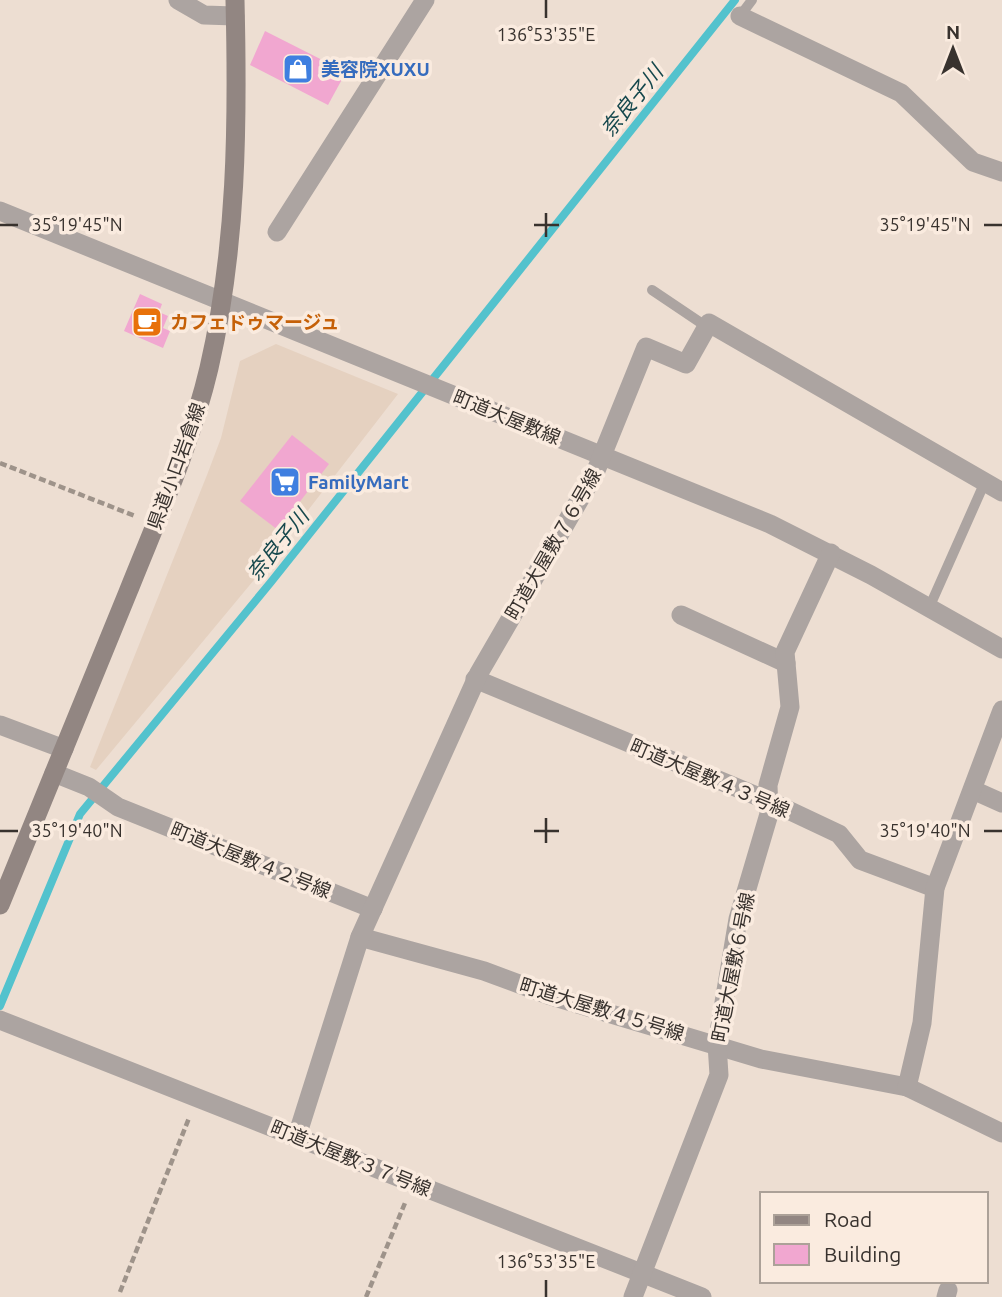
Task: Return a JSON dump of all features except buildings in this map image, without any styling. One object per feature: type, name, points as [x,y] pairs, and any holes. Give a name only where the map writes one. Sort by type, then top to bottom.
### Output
[{"type":"main road","name":"県道小口岩倉線","points":[[0,905],[155,524],[199,406],[221,301],[237,156],[235,8]]},
{"type":"street","points":[[178,0],[204,15],[235,8]]},
{"type":"street","points":[[277,232],[425,0]]},
{"type":"street","points":[[746,8],[901,93],[973,162],[1002,172]]},
{"type":"street","name":"町道大屋敷線","points":[[0,211],[769,524],[831,553],[1002,649]]},
{"type":"street","points":[[707,327],[709,323],[993,488]]},
{"type":"street","name":"町道大屋敷７６号線","points":[[298,1136],[360,937],[475,679],[595,473],[646,347],[686,363],[707,327]]},
{"type":"street","name":"町道大屋敷６号線","points":[[632,1297],[719,1075],[717,1044],[738,919],[769,814],[768,785],[790,707],[785,652],[831,553]]},
{"type":"street","points":[[681,615],[786,663]]},
{"type":"street","name":"町道大屋敷４３号線","points":[[475,679],[769,801],[839,834],[860,860],[935,888]]},
{"type":"street","points":[[907,1087],[922,1023],[935,888],[1002,710]]},
{"type":"street","points":[[0,725],[64,748]]},
{"type":"street","name":"町道大屋敷４２号線","points":[[54,773],[89,787],[118,807],[373,909]]},
{"type":"street","points":[[973,790],[1002,803]]},
{"type":"street","name":"町道大屋敷４５号線","points":[[360,937],[484,971],[551,996],[761,1059],[907,1087],[1002,1133]]},
{"type":"street","name":"町道大屋敷３７号線","points":[[0,1020],[702,1297]]},
{"type":"lane","points":[[652,290],[707,327]]},
{"type":"lane","points":[[929,608],[993,488]]},
{"type":"path","points":[[0,463],[155,524]]},
{"type":"path","points":[[120,1292],[197,1097]]},
{"type":"path","points":[[366,1297],[413,1182]]},
{"type":"shaded area","points":[[276,344],[398,394],[258,575],[96,770],[90,767],[221,438],[240,361]]},
{"type":"waterway","name":"奈良子川","points":[[0,1006],[80,814],[271,582],[735,0]]},
{"type":"place","name":"美容院XUXU","points":[[298,69]]},
{"type":"place","name":"カフェドゥマージュ","points":[[147,322]]},
{"type":"place","name":"FamilyMart","points":[[285,482]]}]
